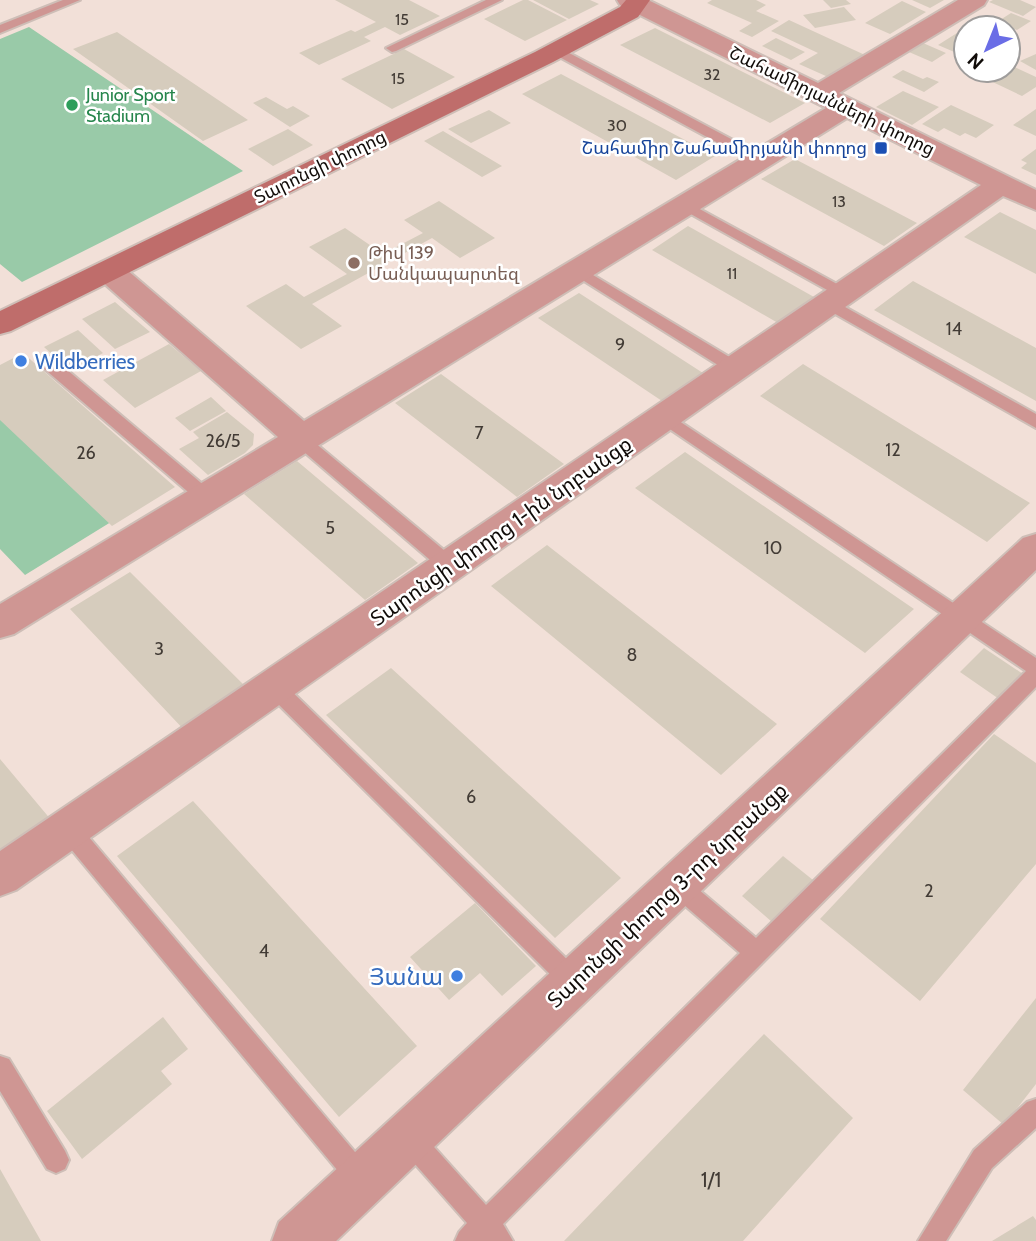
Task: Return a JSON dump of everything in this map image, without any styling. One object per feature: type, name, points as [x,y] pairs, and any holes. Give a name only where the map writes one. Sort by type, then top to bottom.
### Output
[{"type":"street","points":[[0,623],[760,160],[832,101],[975,0]]},
{"type":"street","name":"Շահամիրյանների փողոց","points":[[634,1],[1036,201]]},
{"type":"street","name":"Տարոնցի փողոց","points":[[4,316],[109,271],[556,50],[629,12],[634,1]]},
{"type":"street","name":"Տարոնցի փողոց 1-ին նրբանցք","points":[[0,876],[1001,184]]},
{"type":"street","points":[[109,271],[279,416],[302,441]]},
{"type":"street","name":"Տարոնցի փողոց 3-րդ նրբանցք","points":[[298,1241],[1036,548]]},
{"type":"lane","points":[[0,29],[74,0]]},
{"type":"lane","points":[[393,48],[496,0]]},
{"type":"lane","points":[[556,50],[760,160]]},
{"type":"lane","points":[[685,205],[1036,422]]},
{"type":"lane","points":[[578,271],[735,368]]},
{"type":"lane","points":[[47,362],[207,498]]},
{"type":"lane","points":[[408,1138],[484,1235],[757,953],[1036,671],[664,417]]},
{"type":"lane","points":[[302,441],[450,566]]},
{"type":"lane","points":[[274,687],[575,982]]},
{"type":"lane","points":[[69,830],[362,1181]]},
{"type":"lane","points":[[677,885],[757,953]]},
{"type":"lane","points":[[0,1068],[56,1160]]},
{"type":"lane","points":[[931,1241],[983,1159],[1036,1111]]},
{"type":"green space","name":"Junior Sport Stadium","points":[[29,27],[243,171],[22,282],[0,264],[0,39]]},
{"type":"green space","points":[[0,406],[119,517],[25,575],[0,549]]},
{"type":"building","points":[[335,0],[409,0],[440,16],[400,35],[385,27],[364,37],[371,41],[319,65],[299,53],[376,22]]},
{"type":"building","points":[[523,0],[567,20],[525,41],[484,19]]},
{"type":"building","points":[[533,0],[590,0],[599,4],[569,19]]},
{"type":"building","points":[[712,0],[756,0],[766,5],[756,11],[779,21],[752,37],[739,31],[752,23],[707,3]]},
{"type":"building","points":[[823,0],[846,0],[851,4],[831,8]]},
{"type":"building","points":[[912,0],[944,0],[930,8]]},
{"type":"building","points":[[1020,0],[1036,7],[1023,16],[989,2]]},
{"type":"building","points":[[902,1],[926,12],[890,34],[865,23]]},
{"type":"building","points":[[844,7],[856,20],[815,28],[803,15]]},
{"type":"building","points":[[1022,17],[1031,21],[1022,27]]},
{"type":"building","points":[[789,20],[865,55],[828,77],[799,64],[818,53],[771,31]]},
{"type":"building","points":[[655,28],[805,103],[770,123],[620,45]]},
{"type":"building","points":[[117,32],[248,120],[203,141],[73,49]]},
{"type":"building","points":[[952,36],[952,51],[938,45]]},
{"type":"building","points":[[776,38],[805,52],[791,60],[762,46]]},
{"type":"building","points":[[923,43],[946,53],[932,62],[909,52]]},
{"type":"building","points":[[404,49],[455,77],[392,109],[341,79]]},
{"type":"building","points":[[1036,54],[1036,70],[1022,62]]},
{"type":"building","points":[[903,70],[923,79],[927,77],[939,82],[924,92],[892,77]]},
{"type":"building","points":[[1022,70],[1036,77],[1036,87],[1022,96],[997,84],[1022,84]]},
{"type":"building","points":[[561,74],[715,156],[676,180],[522,94]]},
{"type":"building","points":[[903,91],[939,107],[912,125],[876,107]]},
{"type":"building","points":[[266,97],[287,109],[293,106],[310,116],[290,127],[253,103]]},
{"type":"building","points":[[951,105],[994,125],[976,138],[965,133],[960,136],[944,128],[938,132],[922,124]]},
{"type":"building","points":[[1036,109],[1036,136],[1013,125]]},
{"type":"building","points":[[489,110],[511,123],[471,143],[448,129]]},
{"type":"building","points":[[288,129],[313,145],[273,166],[248,149]]},
{"type":"building","points":[[443,131],[502,166],[482,177],[424,141]]},
{"type":"building","points":[[1036,149],[1036,175],[1021,168],[1027,163],[1021,160]]},
{"type":"building","points":[[795,159],[917,223],[884,246],[761,179]]},
{"type":"building","points":[[439,201],[495,238],[460,258],[432,238],[312,304],[342,326],[301,349],[246,306],[286,284],[304,297],[347,274],[309,247],[345,228],[383,254],[423,233],[404,220]]},
{"type":"building","points":[[1000,212],[1036,230],[1036,274],[964,237]]},
{"type":"building","points":[[688,226],[814,297],[778,323],[652,250]]},
{"type":"building","points":[[913,281],[1036,348],[1036,401],[874,310]]},
{"type":"building","points":[[579,293],[703,373],[662,401],[538,318]]},
{"type":"building","points":[[115,302],[150,332],[115,349],[82,319]]},
{"type":"building","points":[[78,330],[103,353],[70,371],[44,347]]},
{"type":"building","points":[[169,344],[201,371],[135,408],[103,380]]},
{"type":"building","points":[[23,353],[175,487],[112,526],[0,420],[0,365]]},
{"type":"building","points":[[803,364],[1030,503],[987,542],[760,396]]},
{"type":"building","points":[[441,374],[564,464],[517,497],[395,403]]},
{"type":"building","points":[[211,397],[226,411],[190,431],[175,418]]},
{"type":"building","points":[[227,412],[254,434],[253,445],[245,453],[208,475],[179,449],[199,438],[193,432]]},
{"type":"building","points":[[685,452],[914,609],[865,653],[635,488]]},
{"type":"building","points":[[297,461],[418,563],[365,600],[244,494]]},
{"type":"building","points":[[547,545],[777,724],[721,775],[491,586]]},
{"type":"building","points":[[130,572],[249,690],[187,733],[70,609]]},
{"type":"building","points":[[984,648],[1023,674],[999,699],[960,672]]},
{"type":"building","points":[[391,668],[621,878],[555,938],[326,715]]},
{"type":"building","points":[[994,734],[1036,763],[1036,864],[920,1001],[820,919]]},
{"type":"building","points":[[0,759],[52,821],[0,857]]},
{"type":"building","points":[[193,801],[417,1046],[339,1117],[117,856]]},
{"type":"building","points":[[783,856],[813,880],[772,922],[742,896]]},
{"type":"building","points":[[475,903],[536,966],[502,996],[480,973],[449,1000],[410,957]]},
{"type":"building","points":[[1036,998],[1036,1084],[1004,1125],[963,1090]]},
{"type":"building","points":[[163,1017],[188,1049],[161,1071],[172,1084],[82,1159],[47,1111]]},
{"type":"building","points":[[764,1034],[853,1118],[743,1241],[564,1241]]},
{"type":"building","points":[[0,1169],[41,1241],[0,1241]]},
{"type":"building","points":[[1033,1216],[1036,1220],[1036,1241],[992,1241]]},
{"type":"place","name":"Junior Sport Stadium","points":[[72,105]]},
{"type":"place","name":"Շահամիր Շահամիրյանի փողոց","points":[[881,148]]},
{"type":"place","name":"Թիվ 139 Մանկապարտեզ","points":[[354,263]]},
{"type":"place","name":"Wildberries","points":[[21,361]]},
{"type":"place","name":"Յանա","points":[[457,976]]}]
